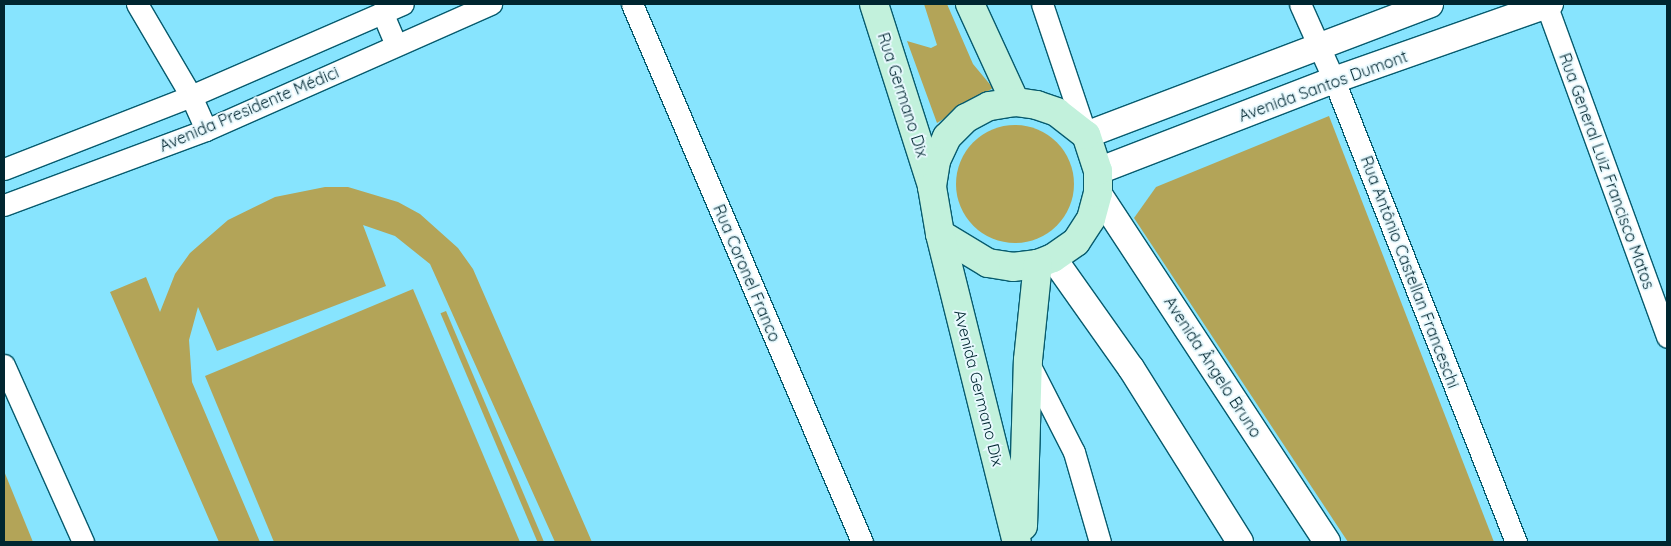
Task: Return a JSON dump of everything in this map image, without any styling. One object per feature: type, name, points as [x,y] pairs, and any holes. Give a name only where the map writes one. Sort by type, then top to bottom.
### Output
[{"type":"main road","name":"Rua Germano Dix","points":[[874,4],[932,187]]},
{"type":"main road","points":[[970,4],[1015,102]]},
{"type":"main road","points":[[1015,102],[1037,104],[1057,112],[1086,136],[1098,182],[1091,219],[1081,234],[1045,261],[1013,267],[988,263],[940,234],[932,187],[936,161],[947,137],[966,118],[981,110],[1015,102]]},
{"type":"main road","name":"Avenida Germano Dix","points":[[940,234],[1017,542]]},
{"type":"main road","name":"Avenida Germano Dix","points":[[1022,542],[1028,360],[1045,261]]},
{"type":"street","points":[[137,4],[191,96],[206,130]]},
{"type":"street","points":[[4,169],[191,96],[402,4]]},
{"type":"street","name":"Avenida Presidente Médici","points":[[4,205],[206,130],[491,4]]},
{"type":"street","name":"Rua Coronel Franco","points":[[632,4],[862,542]]},
{"type":"street","points":[[1042,4],[1086,136],[1430,4]]},
{"type":"street","name":"Rua Antônio Castellan Franceschi","points":[[1300,4],[1318,48],[1334,80],[1516,542]]},
{"type":"street","name":"Avenida Santos Dumont","points":[[1098,182],[1334,80],[1548,4]]},
{"type":"street","name":"Rua General Luiz Francisco Matos","points":[[1548,4],[1667,338]]},
{"type":"street","points":[[382,12],[396,45]]},
{"type":"street","name":"Avenida Ângelo Bruno","points":[[1098,182],[1328,542]]},
{"type":"street","points":[[1045,261],[1131,368],[1240,542]]},
{"type":"street","points":[[1028,360],[1074,452],[1100,542]]},
{"type":"street","points":[[4,365],[82,542]]},
{"type":"shaded area","points":[[924,4],[947,4],[973,64],[993,88],[937,123],[907,41],[931,48],[937,45]]},
{"type":"shaded area","points":[[1329,116],[1494,542],[1348,542],[1134,218],[1156,187]]},
{"type":"shaded area","points":[[1015,125],[1038,129],[1057,142],[1070,161],[1074,184],[1070,207],[1057,226],[1038,239],[1015,243],[992,239],[973,226],[960,207],[956,184],[960,161],[973,142],[992,129]]},
{"type":"shaded area","points":[[325,187],[348,187],[398,202],[420,214],[458,248],[473,269],[592,542],[555,542],[430,264],[395,236],[363,225],[386,286],[217,351],[198,307],[189,340],[192,382],[260,542],[219,542],[110,292],[146,277],[160,312],[175,274],[190,253],[228,220],[275,197]]},
{"type":"shaded area","points":[[413,289],[520,542],[274,542],[205,376]]},
{"type":"shaded area","points":[[446,311],[544,542],[538,542],[440,313]]},
{"type":"shaded area","points":[[4,471],[33,542],[4,542]]}]
